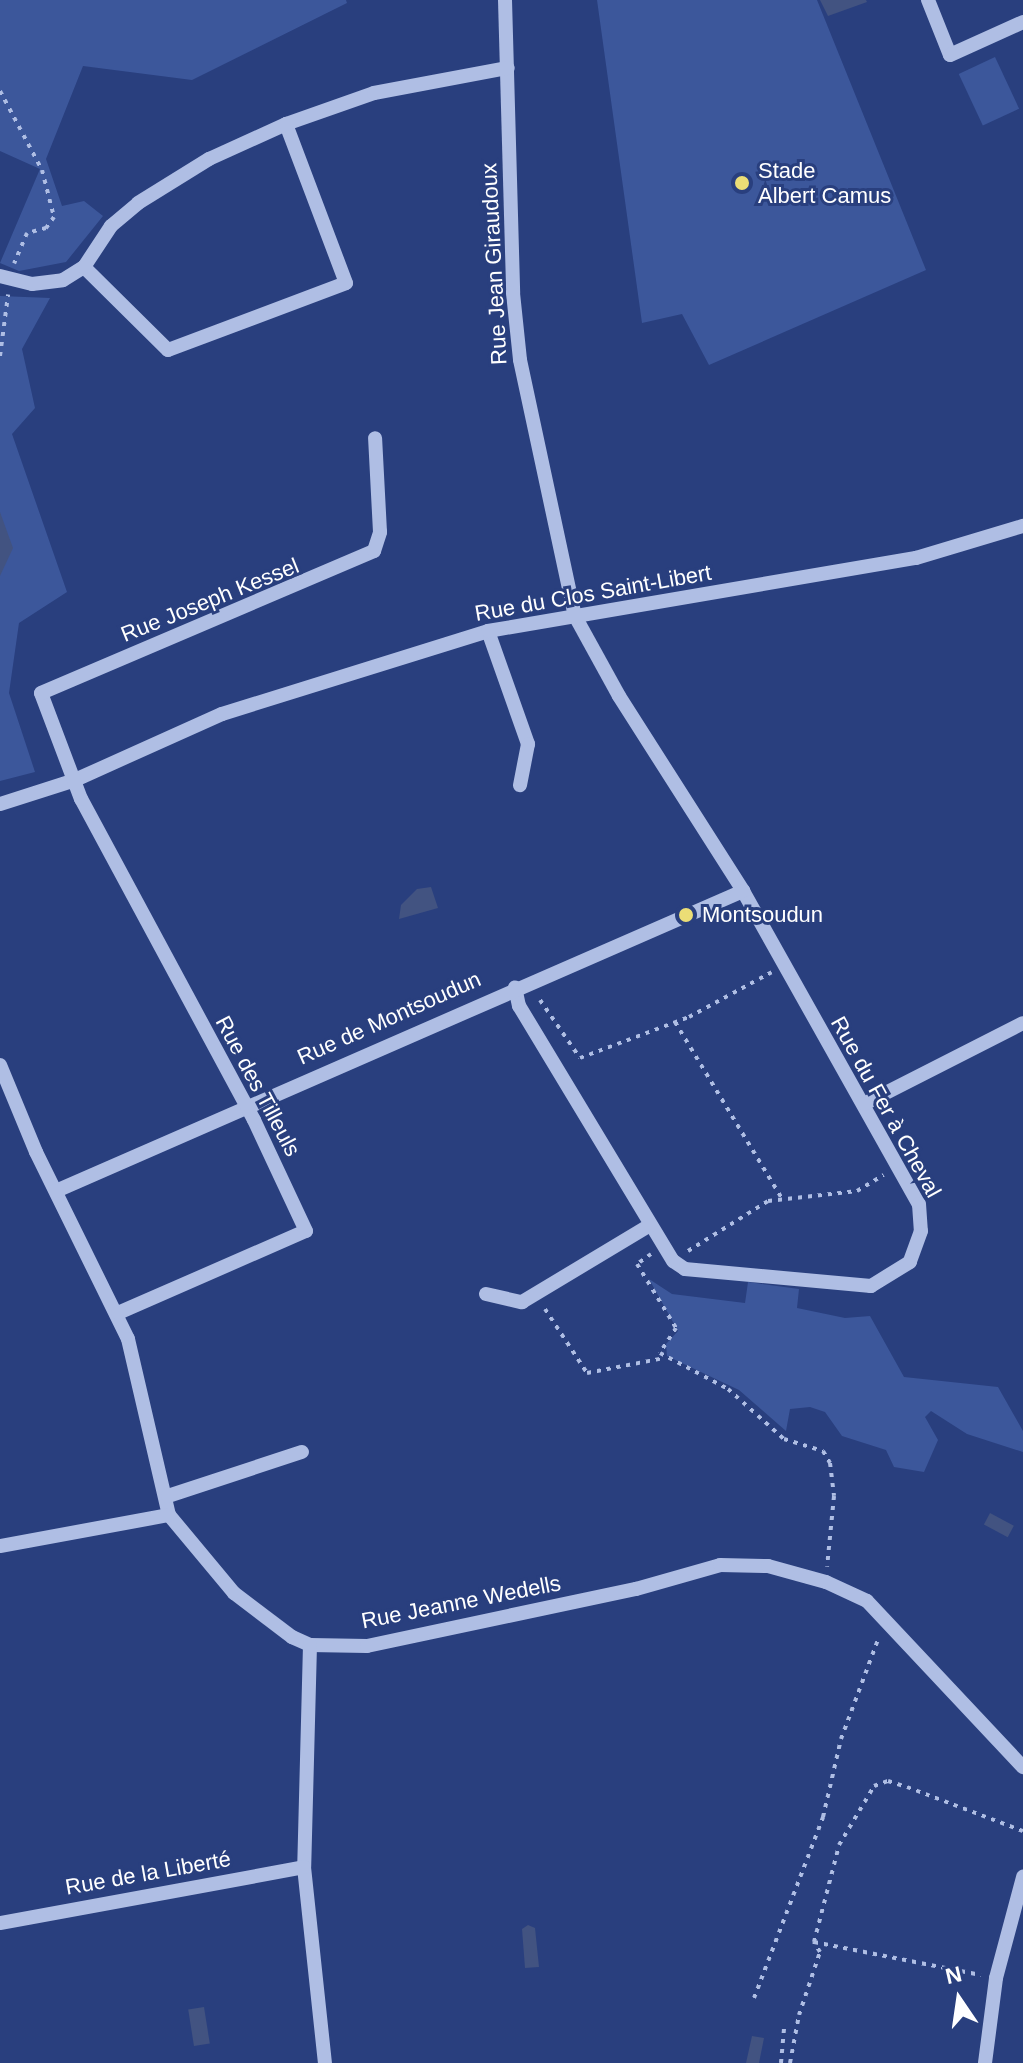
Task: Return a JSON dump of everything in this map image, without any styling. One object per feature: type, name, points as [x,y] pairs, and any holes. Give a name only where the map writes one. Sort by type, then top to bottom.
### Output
[{"type":"street","name":"Rue Jean Giraudoux","points":[[505,0],[513,293],[520,360],[575,616]]},
{"type":"street","points":[[928,0],[950,55],[1023,22]]},
{"type":"street","points":[[5,278],[32,284],[63,280],[84,267],[111,226],[138,203],[209,159],[286,124],[374,93],[508,68]]},
{"type":"street","points":[[84,267],[168,350],[346,283],[286,124]]},
{"type":"street","name":"Rue Joseph Kessel","points":[[75,780],[41,693],[374,551],[380,532],[375,438]]},
{"type":"street","name":"Rue du Clos Saint-Libert","points":[[0,804],[75,780],[222,714],[488,631],[575,616],[641,609],[916,558],[1023,526]]},
{"type":"street","name":"Rue du Fer à Cheval","points":[[575,616],[619,696],[743,891],[782,967],[864,1104],[919,1204],[921,1231],[910,1262],[871,1286],[685,1269],[673,1261]]},
{"type":"street","points":[[488,631],[528,744],[520,785]]},
{"type":"street","name":"Rue des Tilleuls","points":[[75,780],[128,893],[246,1105],[306,1231],[118,1313]]},
{"type":"street","name":"Rue de Montsoudun","points":[[56,1191],[515,987],[743,891]]},
{"type":"street","points":[[515,987],[519,1006],[673,1261]]},
{"type":"street","points":[[864,1104],[1023,1023]]},
{"type":"street","points":[[0,1065],[56,1191],[118,1313],[168,1496],[169,1515],[234,1593],[310,1645],[304,1867],[325,2063]]},
{"type":"street","points":[[486,1294],[522,1302],[650,1225]]},
{"type":"street","points":[[168,1496],[302,1452]]},
{"type":"street","points":[[0,1546],[169,1515]]},
{"type":"street","name":"Rue Jeanne Wedells","points":[[310,1645],[367,1646],[636,1589],[720,1565],[768,1566],[826,1582],[884,1615],[1023,1767]]},
{"type":"street","name":"Rue de la Liberté","points":[[0,1923],[304,1867]]},
{"type":"street","points":[[985,2063],[996,1978],[1023,1877]]},
{"type":"path","points":[[0,91],[42,170],[54,217],[46,228],[27,233],[5,278],[0,356]]},
{"type":"path","points":[[519,1006],[543,999],[580,1058],[675,1022],[782,967]]},
{"type":"path","points":[[675,1022],[782,1199]]},
{"type":"path","points":[[673,1261],[768,1201],[857,1191],[898,1166]]},
{"type":"path","points":[[663,1246],[637,1264],[676,1328],[660,1349],[664,1357],[728,1389],[784,1439],[823,1451],[830,1463],[834,1496],[826,1582]]},
{"type":"path","points":[[536,1293],[587,1373],[664,1357]]},
{"type":"path","points":[[754,1998],[823,1817],[833,1764],[869,1673],[884,1615]]},
{"type":"path","points":[[790,2063],[799,2015],[820,1952],[814,1942],[839,1845],[874,1786],[888,1781],[1023,1831]]},
{"type":"path","points":[[814,1942],[996,1978]]},
{"type":"path","points":[[781,2063],[784,2025]]},
{"type":"shaded area","points":[[0,0],[346,0],[347,3],[192,80],[83,66],[46,159],[62,206],[84,201],[103,216],[66,262],[19,271],[0,263],[40,169],[0,151]]},
{"type":"shaded area","points":[[597,0],[817,0],[926,270],[709,365],[682,314],[642,323]]},
{"type":"shaded area","points":[[820,0],[866,0],[867,2],[828,16]]},
{"type":"shaded area","points":[[995,57],[1019,109],[983,126],[959,74]]},
{"type":"shaded area","points":[[0,296],[50,298],[22,349],[35,408],[12,434],[67,592],[19,623],[9,693],[35,772],[0,781]]},
{"type":"shaded area","points":[[0,512],[13,548],[0,576]]},
{"type":"shaded area","points":[[431,887],[438,908],[399,919],[401,905],[417,889]]},
{"type":"shaded area","points":[[649,1279],[672,1294],[745,1303],[748,1282],[799,1289],[797,1308],[845,1318],[870,1316],[904,1377],[998,1387],[1023,1431],[1023,1452],[967,1434],[931,1411],[925,1417],[938,1440],[924,1472],[894,1467],[886,1450],[842,1436],[825,1412],[810,1407],[790,1409],[786,1431],[739,1390],[667,1356],[666,1344],[678,1331]]},
{"type":"shaded area","points":[[990,1513],[1014,1526],[1008,1537],[984,1524]]},
{"type":"shaded area","points":[[528,1925],[535,1928],[539,1967],[525,1968],[522,1929]]},
{"type":"shaded area","points":[[204,2007],[210,2044],[194,2046],[188,2010]]},
{"type":"shaded area","points":[[752,2036],[764,2038],[759,2063],[746,2063]]},
{"type":"place","name":"Stade Albert Camus","points":[[742,183]]},
{"type":"place","name":"Montsoudun","points":[[686,915]]}]
